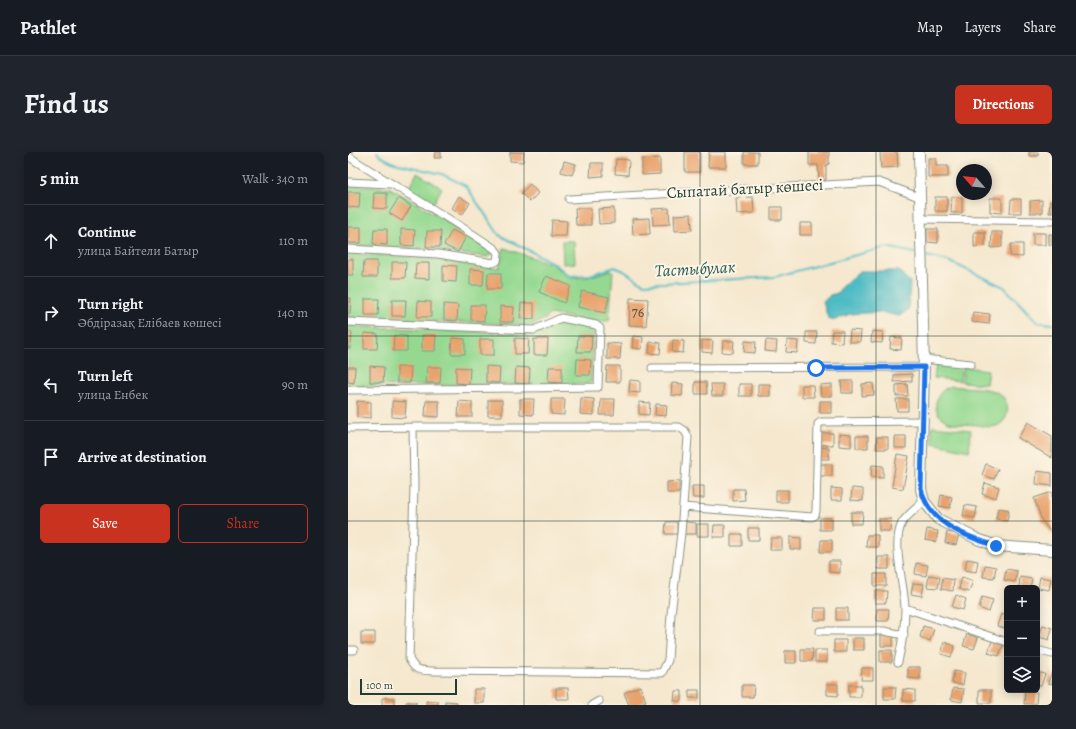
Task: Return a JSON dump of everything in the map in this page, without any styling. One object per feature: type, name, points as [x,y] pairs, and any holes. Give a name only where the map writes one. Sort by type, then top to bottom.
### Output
[{"type":"street","points":[[919,152],[924,422],[921,489],[924,501],[938,519],[977,539],[996,546],[1052,550]]},
{"type":"street","points":[[348,156],[391,184],[459,224],[495,249],[498,253],[497,261],[493,263],[438,254],[348,249]]},
{"type":"street","points":[[348,182],[391,184]]},
{"type":"street","name":"Сыпатай батыр көшесі","points":[[569,199],[879,182],[919,197]]},
{"type":"street","points":[[920,219],[1052,221]]},
{"type":"street","points":[[348,322],[534,330],[561,318],[596,325],[600,328],[598,387],[348,390]]},
{"type":"street","points":[[652,368],[923,363],[971,364]]},
{"type":"street","points":[[683,507],[812,517],[815,515],[818,424],[821,422],[924,422]]},
{"type":"street","points":[[348,428],[413,427],[679,427],[685,431],[688,437],[683,507],[671,614],[668,660],[662,673],[580,674],[419,670],[413,668],[408,659],[414,495],[413,427]]},
{"type":"street","points":[[898,662],[904,635],[905,608],[900,572],[899,534],[902,523],[924,501]]},
{"type":"street","points":[[905,608],[1004,641]]},
{"type":"street","points":[[820,630],[884,631],[904,635]]},
{"type":"street","points":[[1040,651],[1052,654]]},
{"type":"street","points":[[592,705],[598,701]]},
{"type":"green space","points":[[417,173],[442,188],[433,204],[408,189]]},
{"type":"green space","points":[[348,185],[390,188],[457,227],[491,251],[492,254],[488,257],[422,249],[348,245]]},
{"type":"green space","points":[[562,241],[574,241],[575,263],[563,264]]},
{"type":"green space","points":[[504,248],[552,264],[571,278],[589,277],[611,270],[613,271],[609,321],[592,321],[550,314],[545,319],[531,325],[348,318],[348,253],[416,257],[499,268]]},
{"type":"green space","points":[[562,322],[590,328],[594,332],[591,382],[586,384],[348,386],[348,326],[529,334]]},
{"type":"green space","points":[[936,364],[962,366],[960,381],[934,378]]},
{"type":"green space","points":[[964,367],[988,370],[986,384],[962,382]]},
{"type":"green space","points":[[952,386],[982,389],[998,393],[1005,400],[1008,410],[1007,415],[1001,423],[991,427],[948,422],[940,416],[937,411],[936,400],[942,391]]},
{"type":"green space","points":[[932,426],[971,430],[969,451],[932,443]]},
{"type":"water","points":[[860,271],[899,271],[910,282],[908,310],[899,316],[881,312],[850,314],[835,320],[828,318],[823,302],[830,295],[838,293],[841,287]]},
{"type":"building","points":[[435,152],[441,152],[441,158],[434,158]]},
{"type":"building","points":[[510,152],[524,152],[523,162],[510,161]]},
{"type":"building","points":[[685,152],[700,152],[700,172],[685,172]]},
{"type":"building","points":[[709,152],[726,152],[726,167],[708,167]]},
{"type":"building","points":[[744,152],[758,152],[758,164],[744,164]]},
{"type":"building","points":[[809,152],[829,152],[829,164],[826,165],[826,180],[819,181],[818,165],[809,165]]},
{"type":"building","points":[[880,152],[897,152],[898,167],[881,168]]},
{"type":"building","points":[[1029,152],[1038,152],[1038,156],[1029,156]]},
{"type":"building","points":[[660,158],[660,174],[642,175],[642,159]]},
{"type":"building","points":[[928,158],[936,158],[936,166],[948,166],[948,177],[928,177]]},
{"type":"building","points":[[616,159],[629,160],[628,175],[615,174]]},
{"type":"building","points":[[564,161],[576,164],[572,175],[561,172]]},
{"type":"building","points":[[591,163],[603,163],[603,176],[590,177]]},
{"type":"building","points":[[530,184],[538,193],[530,202],[521,193]]},
{"type":"building","points":[[348,192],[360,192],[359,208],[348,207]]},
{"type":"building","points":[[374,193],[387,193],[387,209],[373,208]]},
{"type":"building","points":[[459,196],[470,203],[462,215],[452,208]]},
{"type":"building","points":[[753,197],[754,213],[737,214],[736,198]]},
{"type":"building","points":[[935,197],[947,197],[947,211],[935,211]]},
{"type":"building","points":[[952,197],[956,197],[956,200],[962,200],[962,213],[951,213]]},
{"type":"building","points":[[399,198],[411,206],[402,221],[389,213]]},
{"type":"building","points":[[992,198],[1002,198],[1002,213],[990,212],[990,200],[992,200]]},
{"type":"building","points":[[1011,199],[1021,199],[1021,213],[1010,213]]},
{"type":"building","points":[[1042,200],[1042,213],[1030,213],[1030,201]]},
{"type":"building","points":[[1050,201],[1052,201],[1052,213],[1049,213]]},
{"type":"building","points":[[771,207],[782,207],[782,220],[771,220]]},
{"type":"building","points":[[575,208],[591,208],[591,225],[576,225]]},
{"type":"building","points":[[614,208],[614,223],[599,224],[598,209]]},
{"type":"building","points":[[669,208],[670,224],[653,225],[652,209]]},
{"type":"building","points":[[691,214],[692,230],[675,231],[674,215]]},
{"type":"building","points":[[649,218],[650,234],[633,235],[632,219]]},
{"type":"building","points":[[552,220],[567,221],[566,236],[551,236]]},
{"type":"building","points":[[800,223],[812,223],[812,235],[800,235]]},
{"type":"building","points":[[348,227],[361,227],[361,243],[348,243]]},
{"type":"building","points":[[374,229],[387,229],[387,245],[373,244]]},
{"type":"building","points":[[401,229],[415,230],[414,246],[401,245]]},
{"type":"building","points":[[927,229],[938,229],[938,243],[927,242]]},
{"type":"building","points":[[452,230],[466,237],[458,252],[444,245]]},
{"type":"building","points":[[427,231],[441,231],[440,247],[426,247]]},
{"type":"building","points":[[974,232],[985,232],[985,246],[974,247]]},
{"type":"building","points":[[992,232],[1002,232],[1002,247],[991,248]]},
{"type":"building","points":[[1033,233],[1045,233],[1045,245],[1033,245]]},
{"type":"building","points":[[1049,234],[1052,234],[1052,245],[1049,245]]},
{"type":"building","points":[[1011,244],[1023,244],[1023,257],[1010,256]]},
{"type":"building","points":[[348,259],[353,259],[353,275],[348,275]]},
{"type":"building","points":[[364,261],[377,261],[377,277],[363,277]]},
{"type":"building","points":[[392,262],[406,262],[405,278],[392,278]]},
{"type":"building","points":[[416,263],[429,263],[429,279],[415,278]]},
{"type":"building","points":[[443,265],[457,266],[456,282],[443,281]]},
{"type":"building","points":[[470,269],[484,270],[483,285],[470,285]]},
{"type":"building","points":[[488,273],[501,273],[501,289],[487,289]]},
{"type":"building","points":[[546,276],[571,286],[564,303],[539,292]]},
{"type":"building","points":[[582,291],[609,297],[605,313],[578,307]]},
{"type":"building","points":[[348,298],[351,298],[350,314],[348,314]]},
{"type":"building","points":[[630,298],[648,299],[646,326],[629,325]]},
{"type":"building","points":[[365,299],[379,299],[378,315],[365,315]]},
{"type":"building","points":[[392,300],[406,300],[405,316],[392,316]]},
{"type":"building","points":[[418,301],[431,302],[431,317],[417,317]]},
{"type":"building","points":[[521,303],[534,303],[534,319],[520,318]]},
{"type":"building","points":[[444,304],[458,305],[457,321],[444,320]]},
{"type":"building","points":[[471,305],[485,305],[484,321],[471,320]]},
{"type":"building","points":[[500,306],[514,307],[513,322],[500,322]]},
{"type":"building","points":[[973,312],[990,314],[989,324],[972,322]]},
{"type":"building","points":[[850,330],[861,331],[860,342],[849,342]]},
{"type":"building","points":[[832,331],[843,331],[842,343],[831,342]]},
{"type":"building","points":[[872,331],[883,332],[882,343],[871,342]]},
{"type":"building","points":[[348,332],[352,332],[351,348],[348,348]]},
{"type":"building","points":[[806,332],[817,332],[816,344],[806,343]]},
{"type":"building","points":[[364,333],[378,334],[377,349],[364,349]]},
{"type":"building","points":[[394,335],[407,336],[407,351],[393,351]]},
{"type":"building","points":[[422,335],[436,335],[435,351],[422,351]]},
{"type":"building","points":[[578,336],[592,336],[591,352],[577,352]]},
{"type":"building","points":[[633,336],[643,337],[642,349],[632,348]]},
{"type":"building","points":[[891,337],[902,338],[901,350],[890,349]]},
{"type":"building","points":[[452,338],[465,339],[465,354],[451,354]]},
{"type":"building","points":[[515,338],[529,339],[528,354],[515,354]]},
{"type":"building","points":[[480,339],[494,339],[494,355],[480,355]]},
{"type":"building","points":[[534,339],[548,339],[547,355],[534,355]]},
{"type":"building","points":[[673,340],[684,341],[683,353],[672,352]]},
{"type":"building","points":[[702,340],[713,341],[712,353],[702,352]]},
{"type":"building","points":[[766,340],[777,341],[776,352],[765,351]]},
{"type":"building","points":[[787,340],[798,341],[797,353],[786,352]]},
{"type":"building","points":[[723,341],[734,341],[733,353],[722,352]]},
{"type":"building","points":[[745,341],[756,342],[755,353],[744,352]]},
{"type":"building","points":[[650,342],[661,343],[660,354],[649,353]]},
{"type":"building","points":[[607,343],[621,344],[620,359],[607,359]]},
{"type":"building","points":[[577,359],[591,360],[590,375],[576,375]]},
{"type":"building","points":[[370,366],[384,367],[383,382],[370,382]]},
{"type":"building","points":[[486,366],[500,367],[499,383],[486,382]]},
{"type":"building","points":[[607,366],[620,366],[620,382],[606,382]]},
{"type":"building","points":[[348,367],[355,367],[354,383],[348,382]]},
{"type":"building","points":[[397,367],[411,367],[410,383],[397,383]]},
{"type":"building","points":[[427,367],[441,367],[440,383],[426,383]]},
{"type":"building","points":[[456,367],[470,368],[469,384],[456,383]]},
{"type":"building","points":[[516,367],[530,368],[529,384],[515,383]]},
{"type":"building","points":[[549,367],[562,367],[562,383],[548,382]]},
{"type":"building","points":[[912,374],[912,381],[894,382],[894,375]]},
{"type":"building","points":[[630,380],[640,381],[640,393],[629,392]]},
{"type":"building","points":[[841,381],[853,381],[853,393],[842,393]]},
{"type":"building","points":[[695,382],[706,382],[707,394],[695,394]]},
{"type":"building","points":[[672,383],[683,384],[682,396],[671,395]]},
{"type":"building","points":[[873,383],[874,395],[862,396],[862,384]]},
{"type":"building","points":[[711,384],[723,384],[723,396],[712,396]]},
{"type":"building","points":[[739,384],[751,384],[751,396],[739,396]]},
{"type":"building","points":[[758,384],[770,384],[770,396],[758,396]]},
{"type":"building","points":[[832,384],[832,396],[821,396],[820,385]]},
{"type":"building","points":[[907,384],[908,396],[896,396],[896,385]]},
{"type":"building","points":[[802,385],[813,385],[814,397],[802,397]]},
{"type":"building","points":[[581,398],[594,399],[594,415],[580,414]]},
{"type":"building","points":[[520,399],[534,399],[533,415],[520,414]]},
{"type":"building","points":[[551,399],[565,399],[564,415],[551,414]]},
{"type":"building","points":[[601,399],[615,399],[614,415],[600,415]]},
{"type":"building","points":[[896,399],[908,399],[908,411],[897,411]]},
{"type":"building","points":[[488,400],[502,400],[502,416],[488,416]]},
{"type":"building","points":[[357,401],[371,402],[371,418],[357,417]]},
{"type":"building","points":[[392,401],[406,402],[405,418],[392,417]]},
{"type":"building","points":[[426,401],[439,401],[439,417],[425,416]]},
{"type":"building","points":[[459,401],[472,402],[472,417],[458,417]]},
{"type":"building","points":[[820,401],[832,401],[832,413],[820,413]]},
{"type":"building","points":[[639,402],[650,403],[649,415],[639,414]]},
{"type":"building","points":[[656,404],[667,405],[666,416],[655,415]]},
{"type":"building","points":[[1028,422],[1052,436],[1052,458],[1018,438]]},
{"type":"building","points":[[821,433],[833,433],[833,445],[821,445]]},
{"type":"building","points":[[839,434],[851,435],[851,447],[839,446]]},
{"type":"building","points":[[856,436],[868,436],[868,448],[856,448]]},
{"type":"building","points":[[895,436],[906,436],[906,448],[895,448]]},
{"type":"building","points":[[877,437],[888,437],[888,449],[876,449]]},
{"type":"building","points":[[818,447],[829,448],[829,459],[818,459]]},
{"type":"building","points":[[897,454],[909,456],[903,489],[892,487]]},
{"type":"building","points":[[821,464],[832,464],[832,476],[820,476]]},
{"type":"building","points":[[986,464],[998,469],[994,479],[982,475]]},
{"type":"building","points":[[872,465],[883,466],[883,478],[871,477]]},
{"type":"building","points":[[1037,471],[1052,473],[1052,486],[1036,484]]},
{"type":"building","points":[[679,481],[679,493],[667,493],[667,482]]},
{"type":"building","points":[[985,483],[999,487],[996,498],[982,494]]},
{"type":"building","points":[[692,486],[704,486],[704,498],[693,498]]},
{"type":"building","points":[[831,488],[842,489],[842,500],[831,500]]},
{"type":"building","points":[[852,488],[863,489],[863,501],[851,500]]},
{"type":"building","points":[[733,489],[744,489],[745,500],[733,501]]},
{"type":"building","points":[[776,490],[788,490],[788,502],[776,502]]},
{"type":"building","points":[[1052,492],[1052,534],[1042,521],[1034,498]]},
{"type":"building","points":[[941,495],[952,497],[950,508],[939,506]]},
{"type":"building","points":[[965,505],[977,507],[975,518],[963,516]]},
{"type":"building","points":[[998,508],[1009,510],[1007,521],[996,519]]},
{"type":"building","points":[[851,512],[863,512],[862,524],[851,524]]},
{"type":"building","points":[[820,518],[832,518],[832,530],[820,530]]},
{"type":"building","points":[[879,519],[891,519],[890,531],[879,531]]},
{"type":"building","points":[[666,522],[677,522],[677,534],[665,534]]},
{"type":"building","points":[[684,522],[696,523],[696,534],[684,534]]},
{"type":"building","points":[[697,524],[709,524],[709,536],[697,536]]},
{"type":"building","points":[[714,525],[725,525],[725,537],[713,537]]},
{"type":"building","points":[[748,528],[759,528],[759,540],[748,540]]},
{"type":"building","points":[[927,529],[938,531],[936,542],[925,540]]},
{"type":"building","points":[[947,532],[959,534],[956,545],[945,543]]},
{"type":"building","points":[[731,534],[742,534],[742,546],[731,546]]},
{"type":"building","points":[[867,535],[878,535],[878,547],[866,547]]},
{"type":"building","points":[[790,537],[801,538],[801,550],[790,549]]},
{"type":"building","points":[[771,538],[782,538],[782,550],[770,550]]},
{"type":"building","points":[[821,540],[832,540],[832,552],[820,552]]},
{"type":"building","points":[[878,557],[889,557],[889,569],[878,569]]},
{"type":"building","points":[[967,559],[978,561],[976,572],[965,570]]},
{"type":"building","points":[[829,561],[840,561],[840,573],[829,572]]},
{"type":"building","points":[[916,563],[928,565],[926,576],[915,574]]},
{"type":"building","points":[[985,565],[996,567],[994,578],[983,577]]},
{"type":"building","points":[[1006,569],[1017,571],[1015,582],[1004,580]]},
{"type":"building","points":[[874,574],[886,574],[886,586],[874,586]]},
{"type":"building","points":[[929,575],[940,577],[938,588],[927,587]]},
{"type":"building","points":[[962,577],[973,581],[969,592],[959,589]]},
{"type":"building","points":[[1020,577],[1032,579],[1031,585],[1019,585]]},
{"type":"building","points":[[1040,577],[1051,579],[1049,590],[1040,588],[1040,585],[1039,585]]},
{"type":"building","points":[[943,578],[954,580],[953,591],[941,589]]},
{"type":"building","points":[[913,583],[924,584],[922,596],[911,594]]},
{"type":"building","points":[[875,591],[887,591],[886,603],[875,603]]},
{"type":"building","points":[[956,595],[966,599],[963,610],[952,607]]},
{"type":"building","points":[[982,597],[993,600],[989,612],[979,608]]},
{"type":"building","points":[[815,608],[826,608],[826,620],[814,620]]},
{"type":"building","points":[[836,608],[848,608],[848,620],[836,620]]},
{"type":"building","points":[[877,609],[889,609],[888,621],[877,621]]},
{"type":"building","points":[[1001,614],[1004,615],[1004,628],[997,626]]},
{"type":"building","points":[[1043,625],[1052,628],[1049,640],[1040,637]]},
{"type":"building","points":[[923,626],[934,629],[930,641],[920,637]]},
{"type":"building","points":[[361,632],[375,632],[375,644],[361,644]]},
{"type":"building","points":[[881,634],[893,634],[893,646],[881,646]]},
{"type":"building","points":[[967,634],[978,638],[974,649],[963,646]]},
{"type":"building","points":[[853,638],[864,638],[864,650],[853,650]]},
{"type":"building","points":[[834,640],[846,640],[846,652],[834,652]]},
{"type":"building","points":[[992,641],[1003,645],[999,656],[988,653]]},
{"type":"building","points":[[944,642],[955,646],[951,657],[941,654]]},
{"type":"building","points":[[801,649],[813,649],[812,661],[801,661]]},
{"type":"building","points":[[815,650],[827,650],[827,662],[815,662]]},
{"type":"building","points":[[880,650],[892,650],[892,662],[880,662]]},
{"type":"building","points":[[785,651],[796,651],[796,663],[785,663]]},
{"type":"building","points":[[908,667],[920,667],[920,679],[908,678]]},
{"type":"building","points":[[862,668],[873,668],[873,680],[861,680]]},
{"type":"building","points":[[954,671],[965,673],[963,685],[952,683]]},
{"type":"building","points":[[1052,671],[1052,684],[1048,683]]},
{"type":"building","points":[[1040,673],[1045,674],[1040,686]]},
{"type":"building","points":[[827,684],[838,684],[838,696],[827,695]]},
{"type":"building","points":[[742,685],[754,685],[753,697],[742,697]]},
{"type":"building","points":[[849,685],[861,685],[861,697],[849,697]]},
{"type":"building","points":[[640,686],[646,701],[637,705],[629,705],[624,693]]},
{"type":"building","points":[[884,687],[896,687],[895,699],[884,699]]},
{"type":"building","points":[[556,688],[568,688],[569,699],[556,699]]},
{"type":"building","points":[[953,688],[964,689],[962,702],[951,700]]},
{"type":"building","points":[[474,689],[484,689],[484,703],[474,703]]},
{"type":"building","points":[[903,689],[915,690],[915,701],[903,701]]},
{"type":"building","points":[[689,690],[699,690],[699,698],[689,698]]},
{"type":"building","points":[[979,690],[991,690],[991,703],[979,703]]},
{"type":"building","points":[[675,691],[682,691],[682,701],[674,701]]},
{"type":"building","points":[[1025,693],[1037,693],[1036,704],[1024,704]]},
{"type":"building","points":[[382,698],[394,698],[394,705],[382,705]]},
{"type":"building","points":[[426,701],[438,701],[438,705],[426,705]]},
{"type":"building","points":[[445,701],[457,702],[457,705],[445,705]]},
{"type":"building","points":[[406,702],[416,702],[416,705],[406,705]]},
{"type":"waterway","name":"Тастыбулак","points":[[377,152],[380,156],[394,163],[442,174],[466,186],[499,235],[555,264],[569,276],[590,275],[615,267],[644,284],[774,277],[886,247],[915,253]]},
{"type":"waterway","name":"Тастыбулак","points":[[926,256],[948,261],[1004,287],[1037,322],[1052,324]]},
{"type":"route","points":[[816,368],[924,367],[924,422],[921,489],[924,501],[929,510],[938,519],[949,526],[996,546]]}]
